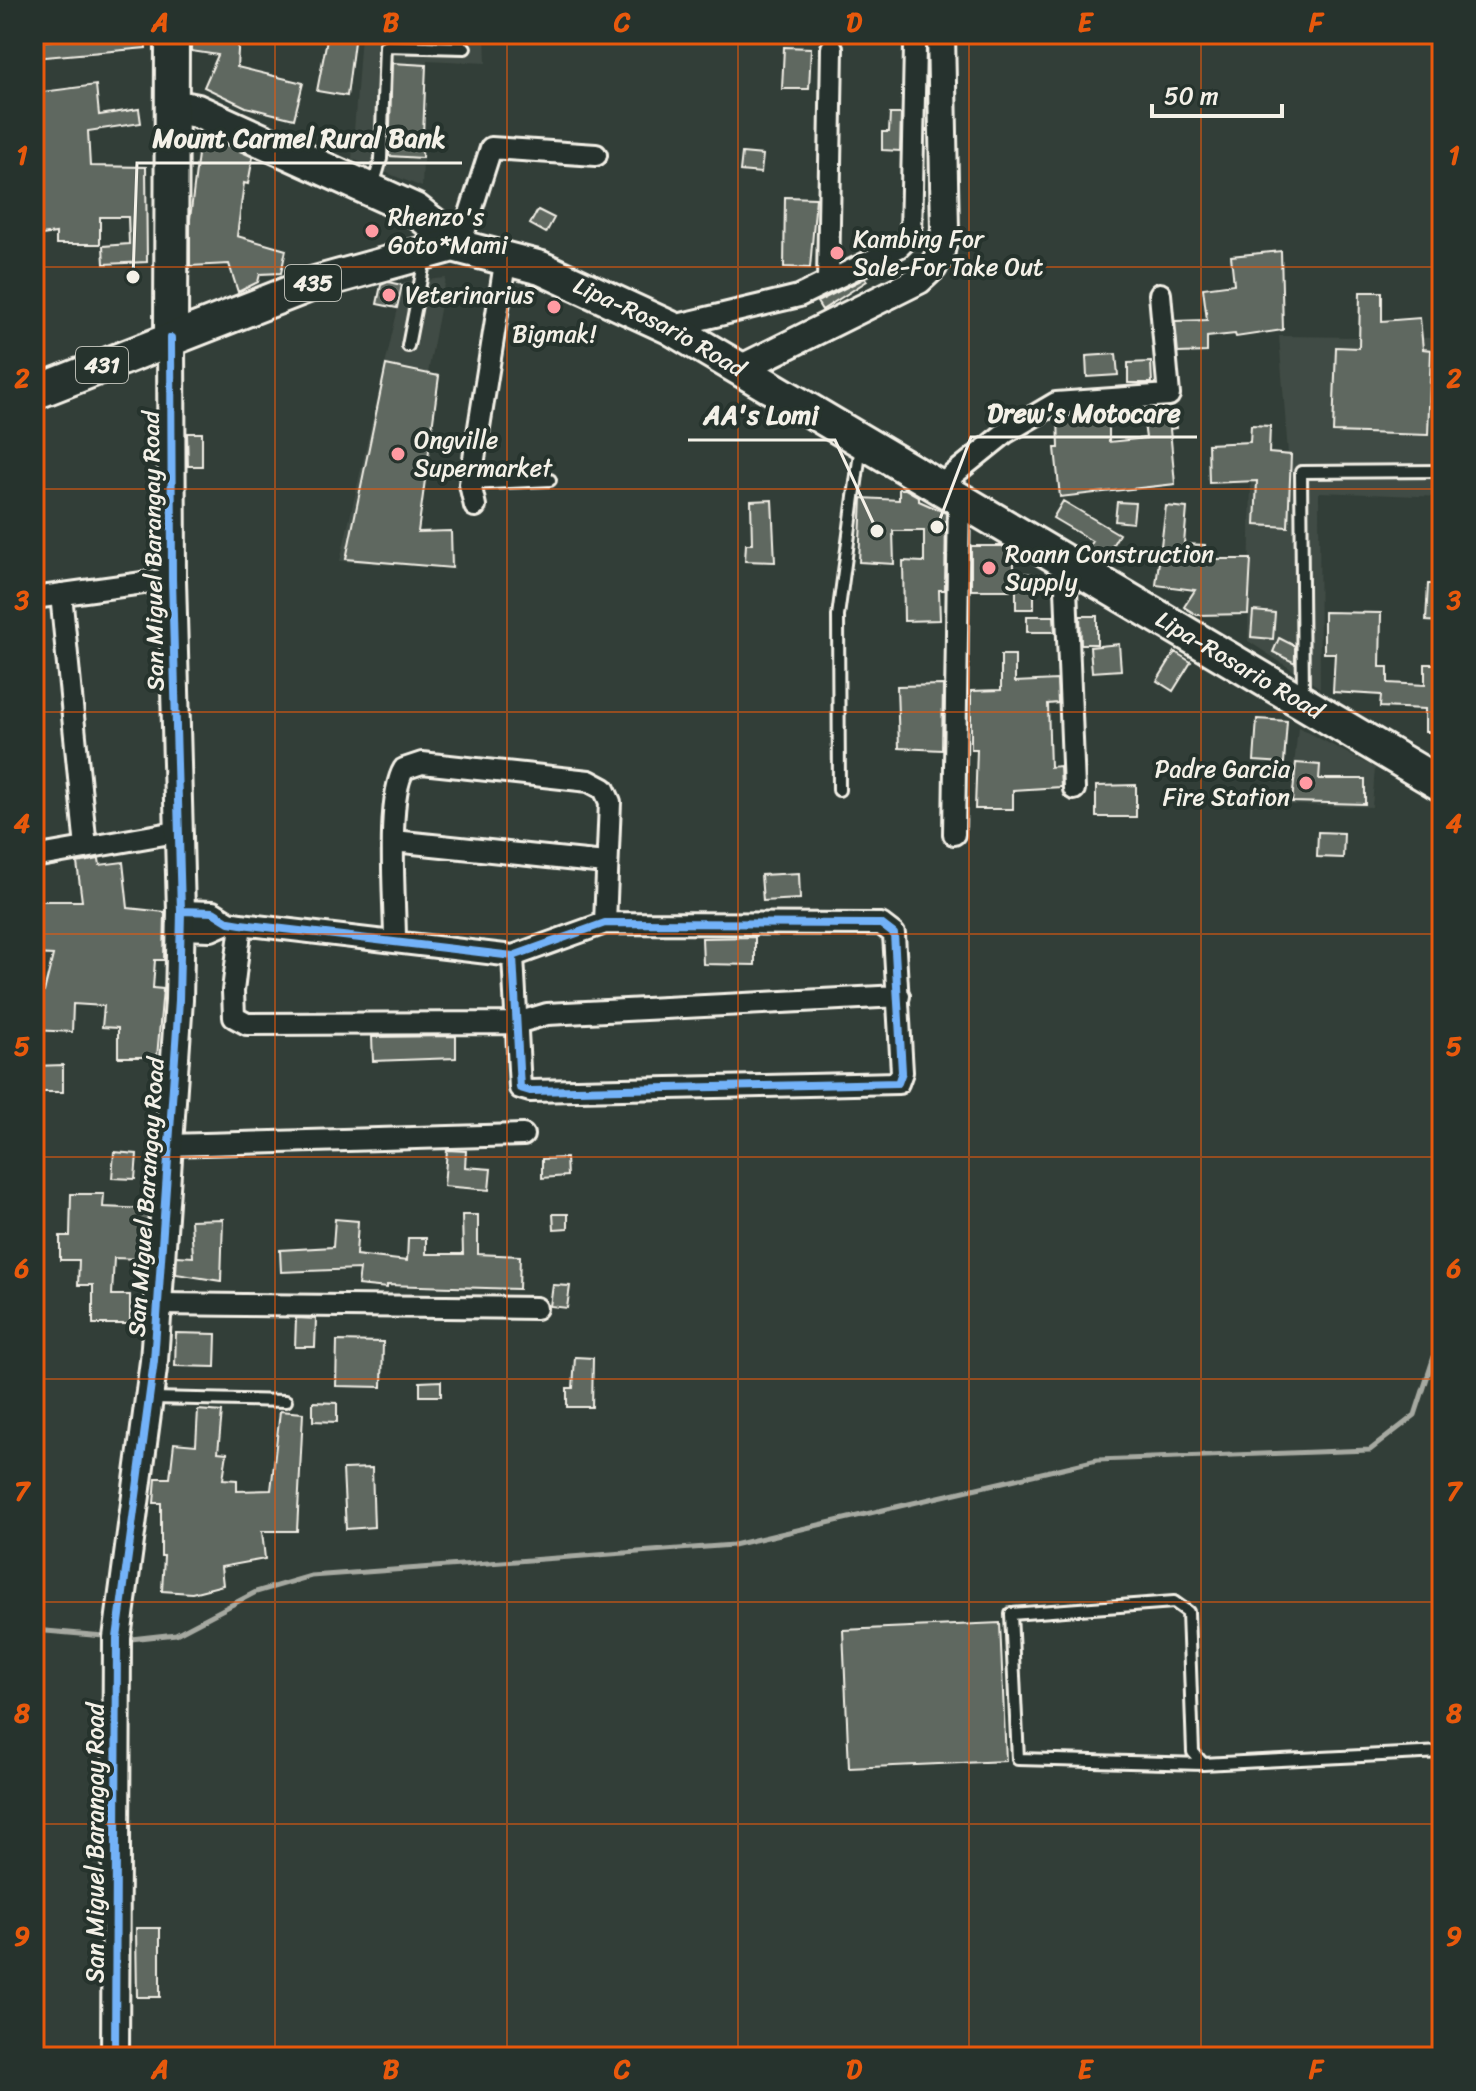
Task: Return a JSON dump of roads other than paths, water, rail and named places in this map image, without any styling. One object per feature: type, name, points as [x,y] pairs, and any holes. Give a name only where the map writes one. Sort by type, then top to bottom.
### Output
[{"type":"main road","points":[[171,338],[172,34]]},
{"type":"main road","name":"435","points":[[172,106],[197,111],[420,213],[460,245]]},
{"type":"main road","name":"Lipa-Rosario Road","points":[[34,393],[341,274],[449,245],[506,257],[576,283],[669,327],[742,368],[1442,785]]},
{"type":"street","points":[[742,368],[907,287],[933,267],[941,251],[945,230],[941,34]]},
{"type":"street","points":[[669,327],[799,296],[899,247],[911,235],[915,47]]},
{"type":"street","points":[[828,282],[832,48]]},
{"type":"street","points":[[460,245],[491,148],[596,155]]},
{"type":"street","points":[[475,506],[470,484],[506,257]]},
{"type":"street","points":[[954,834],[949,492],[1005,433],[1056,403],[1169,395],[1160,294]]},
{"type":"street","name":"San Miguel Barangay Road","points":[[115,2057],[117,1638],[150,1398],[170,1145],[181,920],[176,832],[171,338]]},
{"type":"street","points":[[1065,563],[1074,789]]},
{"type":"street","points":[[34,598],[172,579]]},
{"type":"street","points":[[61,594],[86,848]]},
{"type":"street","points":[[395,940],[394,841],[398,778],[404,769],[422,763],[589,781],[604,789],[610,802],[605,863],[605,923]]},
{"type":"street","points":[[34,857],[176,832]]},
{"type":"street","points":[[394,841],[605,863]]},
{"type":"street","points":[[181,920],[213,912],[235,923],[513,956],[605,923],[881,924],[894,934],[902,1072],[898,1083],[530,1091],[520,1088],[513,956]]},
{"type":"street","points":[[235,923],[234,1017],[247,1024],[517,1023],[547,1014],[899,996]]},
{"type":"street","points":[[170,1145],[523,1135]]},
{"type":"street","points":[[158,1304],[536,1308]]},
{"type":"lane","points":[[371,190],[381,159],[385,46],[465,48]]},
{"type":"lane","points":[[408,346],[425,268],[424,254]]},
{"type":"lane","points":[[839,790],[838,616],[862,439]]},
{"type":"lane","points":[[1303,702],[1301,472],[1442,471]]},
{"type":"lane","points":[[470,484],[550,480]]},
{"type":"lane","points":[[150,1398],[286,1401]]},
{"type":"lane","points":[[1203,1764],[1193,1752],[1188,1612],[1174,1602],[1011,1614],[1018,1759],[1203,1764],[1442,1752]]},
{"type":"waterway","points":[[131,1639],[176,1634],[256,1592],[311,1576],[733,1545],[1097,1460],[1370,1450],[1415,1415],[1442,1332]]},
{"type":"waterway","points":[[34,1630],[104,1636]]},
{"type":"place","name":"Rhenzo's Goto*Mami","points":[[372,231]]},
{"type":"place","name":"Kambing For Sale-For Take Out","points":[[837,253]]},
{"type":"place","name":"Mount Carmel Rural Bank","points":[[133,277]]},
{"type":"place","name":"Veterinarius","points":[[389,295]]},
{"type":"place","name":"Bigmak!","points":[[554,307]]},
{"type":"place","name":"Ongville Supermarket","points":[[398,454]]},
{"type":"place","name":"Drew's Motocare","points":[[937,527]]},
{"type":"place","name":"AA's Lomi","points":[[877,531]]},
{"type":"place","name":"Roann Construction Supply","points":[[989,568]]},
{"type":"place","name":"Padre Garcia Fire Station","points":[[1306,783]]}]
